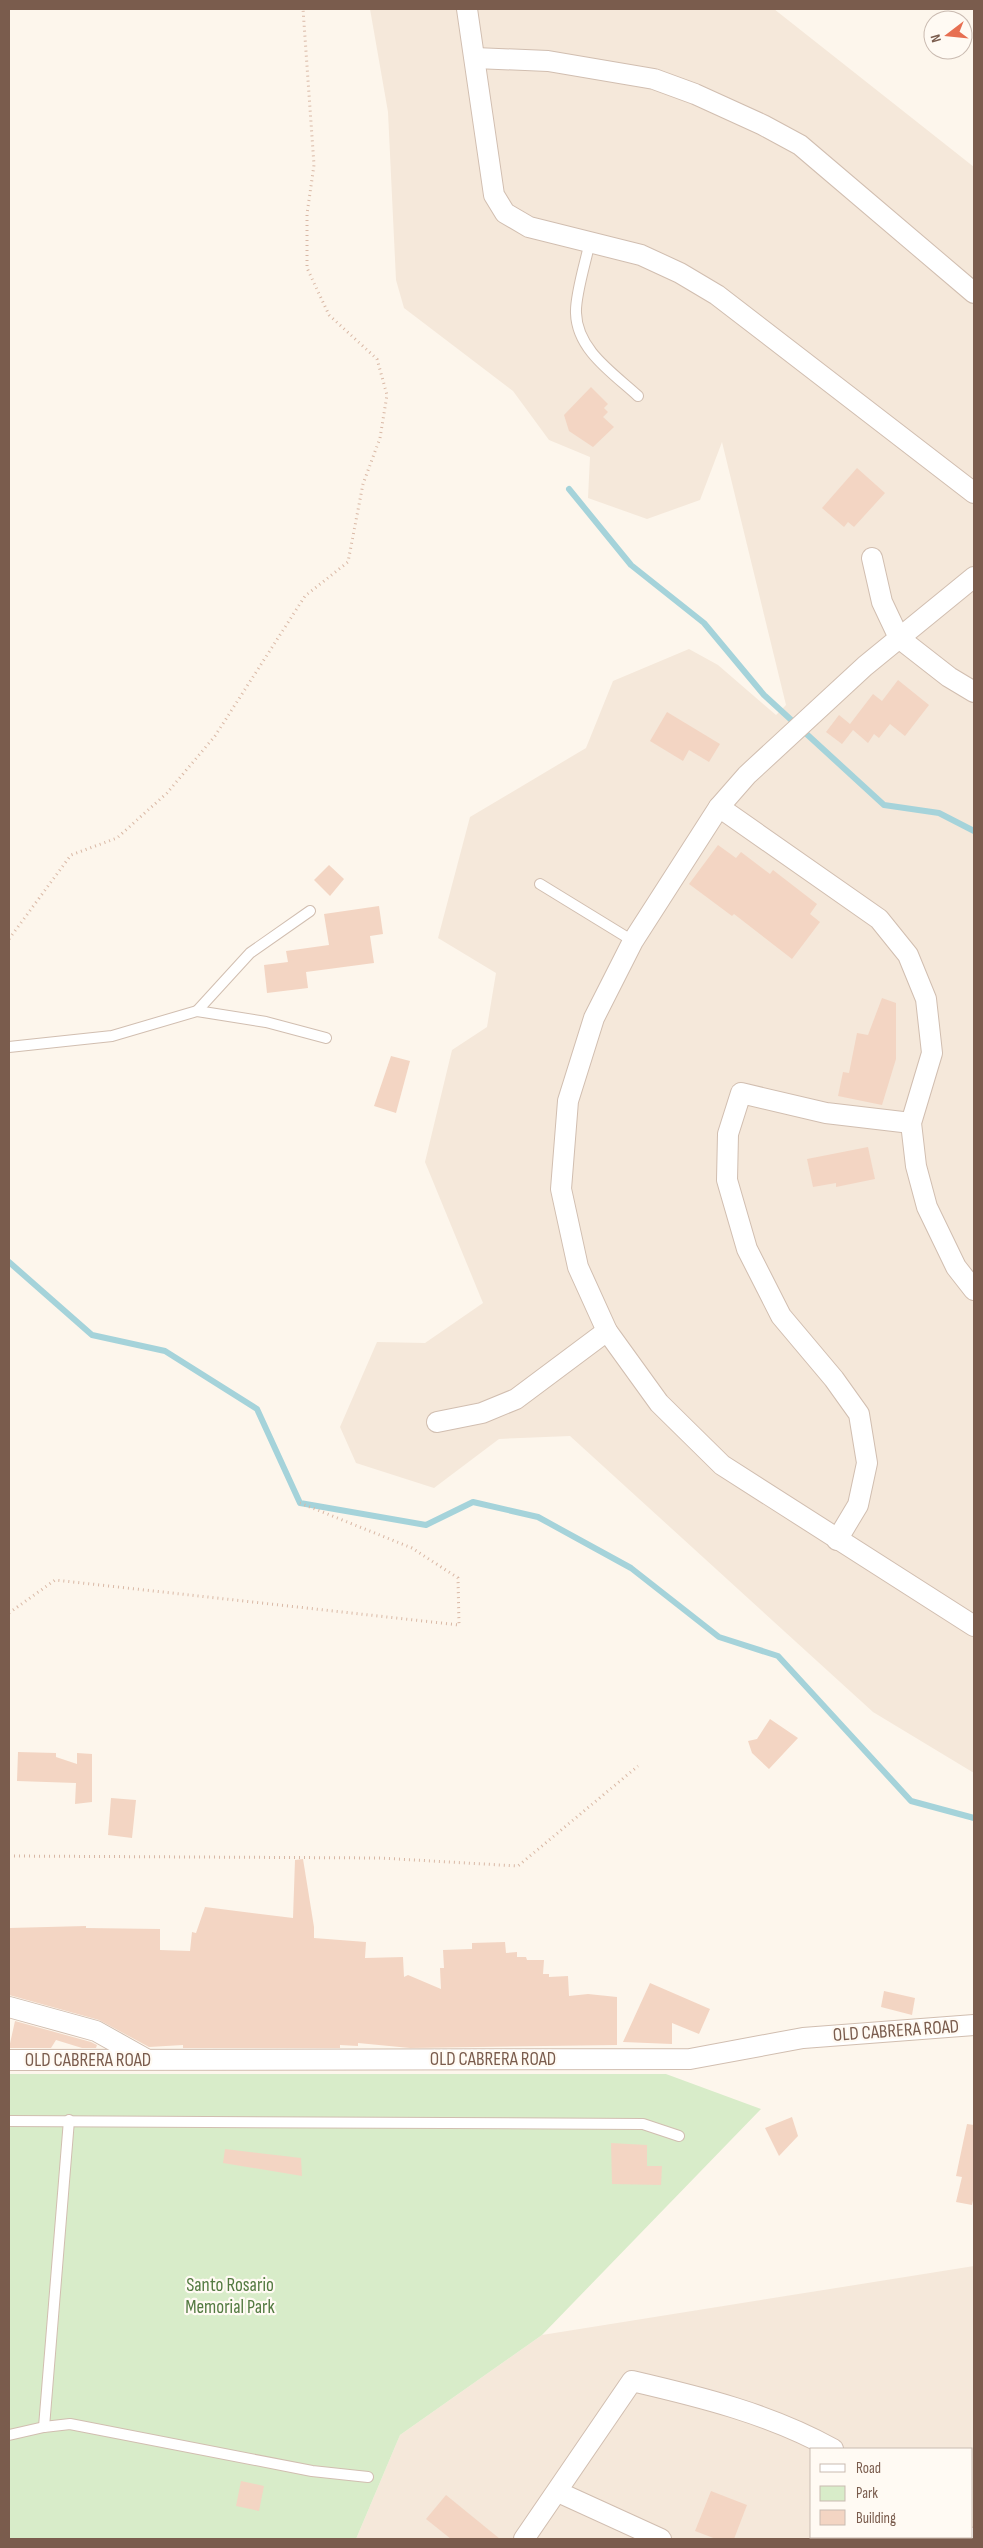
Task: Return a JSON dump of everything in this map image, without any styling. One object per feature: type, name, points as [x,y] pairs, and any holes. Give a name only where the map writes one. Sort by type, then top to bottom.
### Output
[{"type":"street","points":[[467,9],[494,195],[505,212],[529,227],[641,255],[680,273],[717,295],[974,493]]},
{"type":"street","points":[[475,58],[548,61],[654,79],[695,94],[754,121],[800,145],[974,293]]},
{"type":"street","points":[[872,558],[882,602],[898,638],[949,677],[974,692]]},
{"type":"street","points":[[974,577],[898,638],[746,775],[720,807],[632,941],[594,1018],[568,1101],[561,1189],[578,1267],[606,1331],[659,1403],[722,1465],[974,1626]]},
{"type":"street","points":[[720,807],[879,919],[908,955],[926,999],[932,1053],[911,1122],[916,1166],[927,1207],[956,1268],[974,1290]]},
{"type":"street","points":[[837,1540],[858,1505],[867,1463],[859,1414],[834,1380],[781,1316],[747,1249],[727,1180],[728,1134],[741,1093],[826,1113],[911,1122]]},
{"type":"street","points":[[437,1422],[482,1413],[516,1399],[606,1331]]},
{"type":"street","points":[[9,2007],[96,2031],[147,2059]]},
{"type":"street","name":"OLD CABRERA ROAD","points":[[9,2060],[690,2059],[803,2038],[974,2025]]},
{"type":"street","points":[[524,2539],[558,2492],[632,2381],[708,2399],[754,2414],[813,2438],[831,2448]]},
{"type":"street","points":[[558,2492],[661,2539]]},
{"type":"lane","points":[[590,241],[576,312],[580,336],[594,356],[638,396]]},
{"type":"lane","points":[[540,884],[632,941]]},
{"type":"lane","points":[[197,1011],[250,953],[310,911]]},
{"type":"lane","points":[[9,1047],[112,1036],[197,1011],[266,1022],[326,1038]]},
{"type":"lane","points":[[44,2427],[69,2120]]},
{"type":"lane","points":[[9,2121],[643,2124],[679,2136]]},
{"type":"lane","points":[[9,2435],[44,2427],[70,2424],[312,2471],[368,2476]]},
{"type":"path","points":[[9,939],[71,855],[117,838],[167,793],[215,736],[305,596],[348,562],[363,484],[380,438],[388,396],[377,359],[329,315],[307,268],[307,214],[314,165],[303,9]]},
{"type":"path","points":[[9,1613],[55,1580],[458,1625],[458,1578],[412,1548],[300,1503]]},
{"type":"path","points":[[9,1856],[380,1858],[518,1866],[638,1766]]},
{"type":"shaded area","points":[[370,9],[774,9],[974,167],[974,1773],[873,1712],[570,1436],[499,1439],[434,1488],[356,1463],[340,1427],[377,1342],[425,1343],[483,1303],[425,1162],[452,1050],[487,1027],[496,973],[438,938],[470,817],[586,748],[613,681],[689,649],[718,665],[776,715],[786,705],[722,442],[700,500],[647,519],[588,498],[590,457],[549,440],[513,391],[404,308],[396,280],[388,112]]},
{"type":"shaded area","points":[[974,2266],[974,2539],[356,2539],[400,2435],[542,2335]]},
{"type":"green space","name":"Santo Rosario Memorial Park","points":[[9,2074],[666,2074],[761,2109],[542,2335],[400,2435],[356,2539],[9,2539]]},
{"type":"building","points":[[591,387],[608,404],[604,408],[608,412],[603,417],[614,427],[593,447],[569,431],[564,415]]},
{"type":"building","points":[[857,468],[885,493],[854,527],[848,522],[844,527],[822,508]]},
{"type":"building","points":[[898,680],[929,705],[905,736],[890,724],[879,738],[874,734],[868,743],[853,730],[842,744],[826,732],[839,715],[850,724],[873,694],[882,701]]},
{"type":"building","points":[[667,712],[720,744],[709,762],[689,750],[683,761],[650,741]]},
{"type":"building","points":[[718,845],[736,858],[741,852],[770,874],[773,870],[817,904],[810,914],[820,922],[792,959],[734,914],[732,916],[689,884]]},
{"type":"building","points":[[329,865],[344,879],[330,896],[314,880]]},
{"type":"building","points":[[379,906],[383,934],[370,936],[374,963],[306,972],[308,988],[267,993],[264,965],[288,962],[286,951],[329,945],[324,914]]},
{"type":"building","points":[[882,998],[896,1003],[896,1059],[882,1105],[838,1096],[843,1072],[849,1073],[857,1033],[868,1035]]},
{"type":"building","points":[[391,1056],[410,1061],[396,1113],[374,1106]]},
{"type":"building","points":[[868,1147],[875,1179],[836,1187],[836,1183],[813,1187],[807,1159]]},
{"type":"building","points":[[770,1719],[798,1738],[769,1769],[752,1753],[748,1741],[757,1739]]},
{"type":"building","points":[[18,1752],[56,1753],[56,1757],[77,1764],[77,1753],[92,1754],[92,1802],[75,1804],[76,1783],[17,1781]]},
{"type":"building","points":[[111,1798],[136,1800],[132,1838],[108,1835]]},
{"type":"building","points":[[303,1859],[314,1927],[314,1938],[366,1942],[365,1958],[403,1957],[404,1977],[408,1975],[441,1989],[440,1968],[444,1968],[443,1950],[472,1949],[472,1943],[505,1942],[506,1953],[517,1952],[517,1957],[526,1957],[527,1960],[544,1960],[543,1974],[549,1974],[549,1977],[568,1976],[569,1996],[588,1994],[617,1997],[617,2045],[410,2048],[358,2043],[358,2046],[340,2045],[340,2048],[183,2048],[183,2045],[149,2047],[99,2020],[9,1995],[9,1928],[86,1926],[86,1928],[160,1929],[160,1950],[190,1951],[192,1932],[196,1933],[205,1907],[293,1918],[295,1860]]},
{"type":"building","points":[[650,1983],[710,2009],[699,2034],[672,2023],[672,2044],[623,2042]]},
{"type":"building","points":[[884,1991],[915,1998],[912,2015],[881,2007]]},
{"type":"building","points":[[15,2021],[97,2045],[96,2048],[82,2048],[56,2040],[51,2048],[9,2048]]},
{"type":"building","points":[[792,2117],[798,2136],[779,2156],[765,2128]]},
{"type":"building","points":[[967,2124],[974,2125],[974,2196],[972,2205],[956,2202],[962,2177],[956,2176]]},
{"type":"building","points":[[611,2143],[647,2145],[647,2166],[662,2166],[661,2185],[612,2184]]},
{"type":"building","points":[[225,2149],[301,2158],[302,2176],[223,2163]]},
{"type":"building","points":[[241,2481],[264,2486],[259,2511],[236,2506]]},
{"type":"building","points":[[711,2491],[747,2505],[734,2539],[716,2539],[695,2531]]},
{"type":"building","points":[[446,2495],[500,2539],[451,2539],[426,2519]]},
{"type":"waterway","points":[[569,489],[631,565],[704,623],[764,695],[884,805],[939,813],[974,831]]},
{"type":"waterway","points":[[9,1262],[92,1335],[165,1351],[257,1409],[300,1503],[426,1525],[473,1502],[538,1517],[631,1568],[719,1637],[778,1656],[911,1801],[974,1818]]}]
